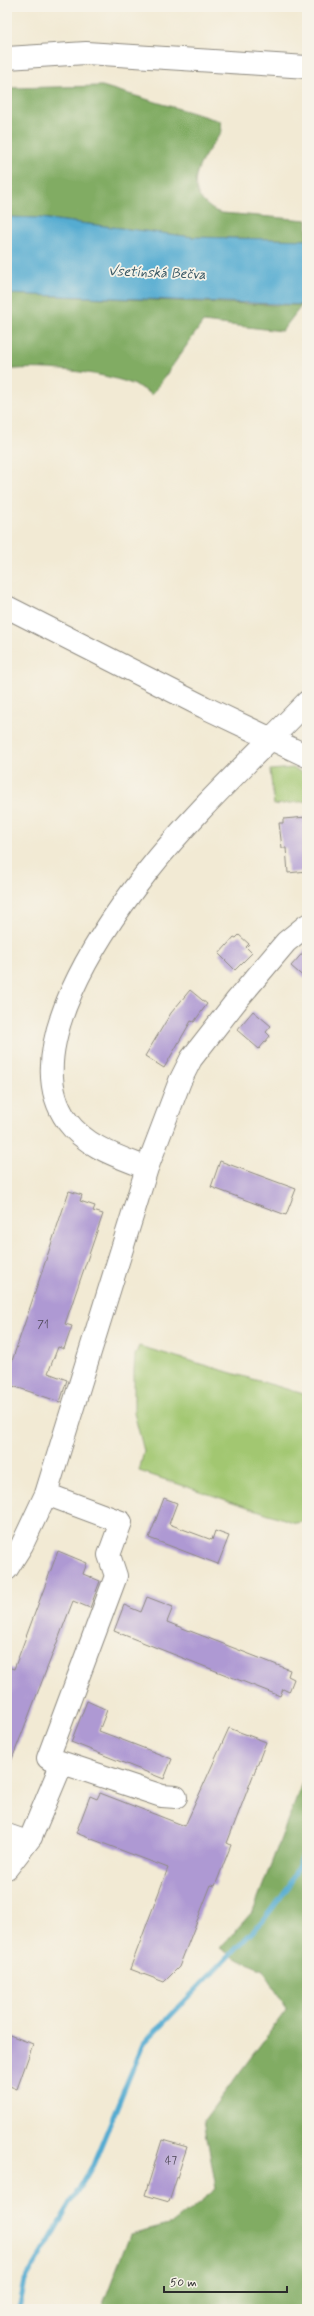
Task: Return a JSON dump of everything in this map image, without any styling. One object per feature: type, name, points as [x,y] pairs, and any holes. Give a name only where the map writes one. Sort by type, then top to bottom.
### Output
[{"type":"street","points":[[7,58],[86,53],[307,66]]},
{"type":"street","points":[[7,607],[204,707],[272,738],[307,756]]},
{"type":"street","points":[[148,1168],[88,1142],[78,1134],[67,1121],[55,1094],[51,1068],[60,1019],[92,955],[147,872],[191,822],[307,702]]},
{"type":"street","points":[[7,1569],[22,1545],[46,1494],[168,1108],[191,1059],[237,1000],[286,942],[307,925]]},
{"type":"street","points":[[46,1494],[121,1522],[109,1555],[116,1576],[48,1758],[162,1796],[176,1797]]},
{"type":"street","points":[[7,1868],[17,1838],[39,1821],[62,1762]]},
{"type":"green space","points":[[102,86],[220,121],[222,131],[205,155],[197,173],[195,182],[197,191],[202,200],[211,208],[222,213],[307,220],[307,240],[193,237],[40,218],[7,217],[7,88]]},
{"type":"green space","points":[[7,294],[302,305],[282,331],[203,322],[152,395],[140,387],[124,381],[83,372],[40,369],[7,370]]},
{"type":"green space","points":[[293,768],[307,775],[307,801],[274,805],[270,770]]},
{"type":"green space","points":[[139,1346],[307,1395],[307,1521],[296,1523],[139,1471],[144,1451],[134,1413],[134,1371],[135,1355]]},
{"type":"green space","points":[[307,1770],[307,2309],[101,2309],[130,2234],[173,2223],[216,2189],[204,2120],[287,2009],[263,1970],[235,1958],[220,1948],[253,1911]]},
{"type":"water","name":"Vsetínská Bečva","points":[[7,217],[40,218],[193,237],[307,240],[307,305],[7,294]]},
{"type":"building","points":[[307,817],[307,871],[288,873],[286,848],[282,848],[279,823],[283,823],[283,819]]},
{"type":"building","points":[[239,935],[249,944],[246,947],[252,953],[235,970],[219,954],[234,937],[236,938]]},
{"type":"building","points":[[307,948],[307,980],[291,966]]},
{"type":"building","points":[[190,990],[207,1004],[194,1022],[191,1021],[164,1068],[145,1056],[171,1013]]},
{"type":"building","points":[[253,1011],[271,1026],[266,1032],[270,1036],[259,1049],[237,1030]]},
{"type":"building","points":[[220,1161],[296,1189],[286,1215],[211,1187]]},
{"type":"building","points":[[69,1191],[82,1195],[80,1201],[95,1206],[93,1211],[103,1214],[65,1324],[72,1326],[64,1349],[58,1347],[48,1373],[67,1380],[60,1402],[7,1384],[7,1359],[12,1361]]},
{"type":"building","points":[[164,1498],[177,1503],[169,1524],[212,1540],[215,1531],[229,1536],[218,1564],[149,1538]]},
{"type":"building","points":[[58,1551],[87,1563],[83,1574],[100,1581],[90,1608],[73,1601],[7,1772],[7,1667],[14,1669]]},
{"type":"building","points":[[147,1597],[173,1607],[167,1622],[290,1670],[288,1676],[294,1679],[289,1692],[283,1689],[280,1696],[114,1631],[124,1605],[141,1612]]},
{"type":"building","points":[[87,1701],[107,1710],[99,1731],[172,1759],[164,1779],[71,1742]]},
{"type":"building","points":[[229,1728],[266,1742],[227,1843],[231,1845],[215,1886],[211,1885],[179,1967],[164,1982],[130,1969],[168,1868],[76,1833],[90,1796],[97,1799],[100,1793],[185,1826]]},
{"type":"building","points":[[7,2034],[33,2044],[17,2089],[7,2085]]},
{"type":"building","points":[[162,2140],[187,2147],[169,2202],[145,2195]]},
{"type":"waterway","points":[[19,2309],[25,2281],[93,2165],[143,2044],[262,1922],[289,1886],[307,1848]]}]
